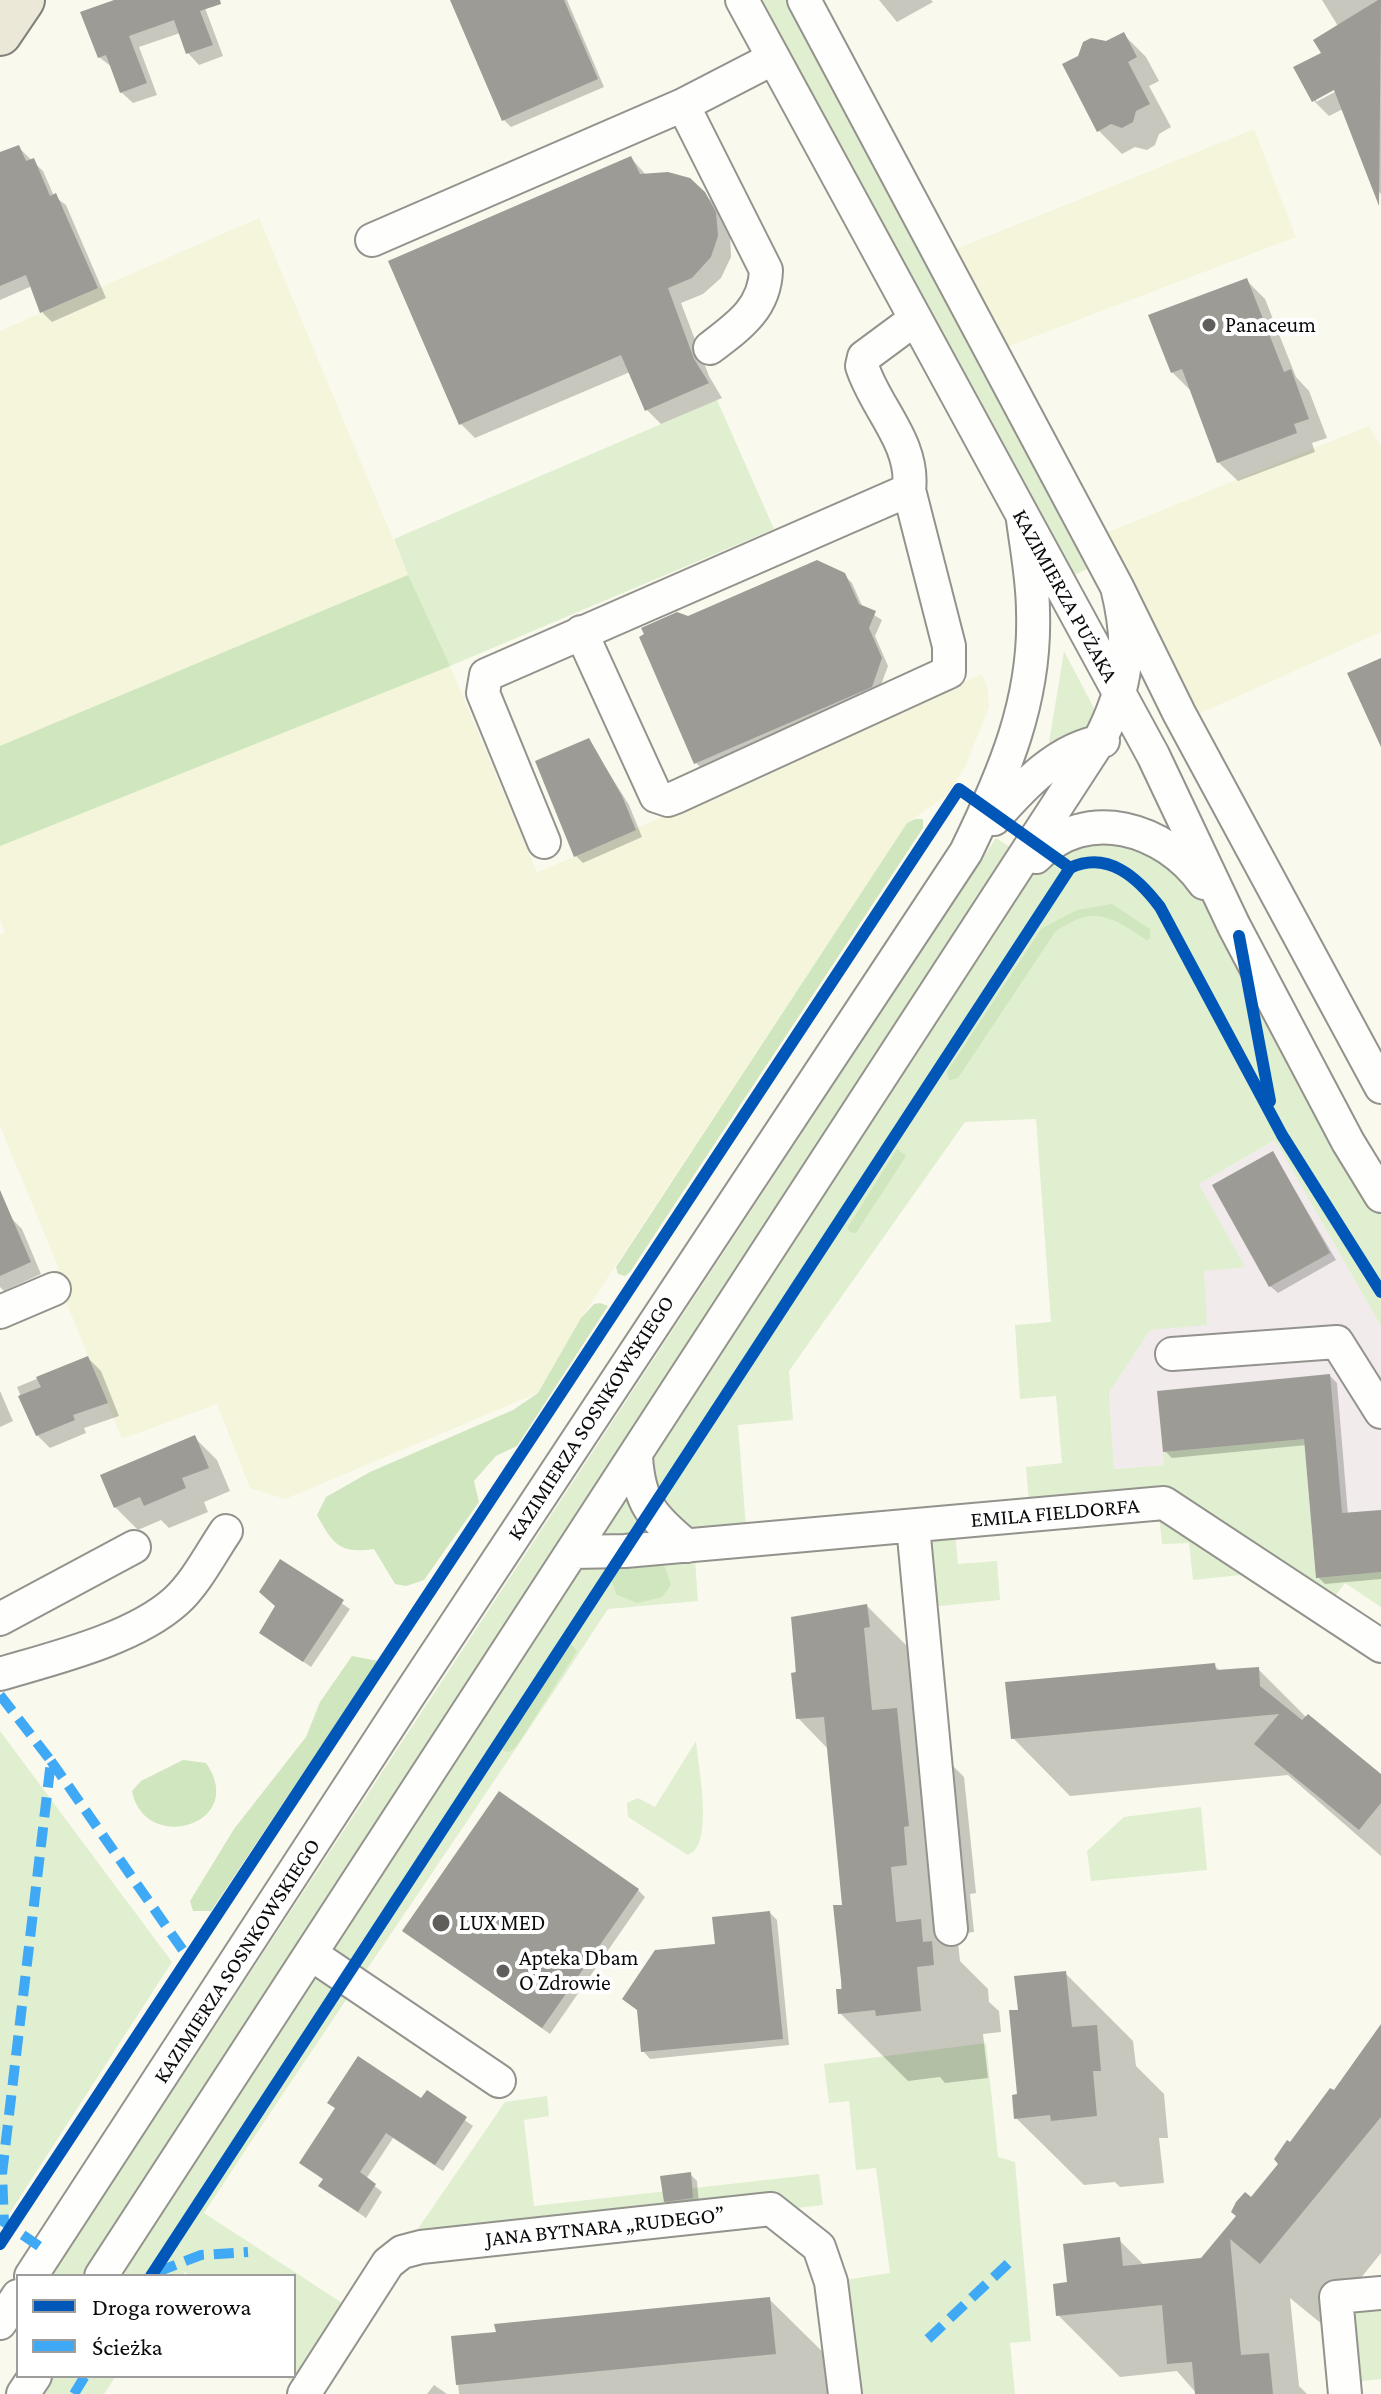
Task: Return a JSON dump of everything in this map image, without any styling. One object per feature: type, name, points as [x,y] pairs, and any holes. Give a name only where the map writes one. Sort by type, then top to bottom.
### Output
[{"type":"main road","points":[[0,34],[23,0]]},
{"type":"street","name":"KAZIMIERZA PUŻAKA","points":[[742,0],[1147,743],[1234,926],[1348,1142],[1381,1196]]},
{"type":"street","name":"KAZIMIERZA PUŻAKA","points":[[804,0],[1381,1087]]},
{"type":"street","points":[[372,240],[683,105],[772,59]]},
{"type":"street","points":[[683,105],[766,270],[763,297],[754,311],[710,348]]},
{"type":"street","points":[[581,632],[656,796],[668,800],[949,672],[949,646],[909,490],[911,478],[905,452],[862,366],[864,357],[914,320]]},
{"type":"street","points":[[544,842],[483,693],[483,683],[493,670],[909,490]]},
{"type":"street","name":"KAZIMIERZA SOSNKOWSKIEGO","points":[[32,2274],[407,1698],[966,852],[1001,779],[1018,732],[1028,688],[1033,610],[1023,520]]},
{"type":"street","points":[[102,2274],[1006,889],[1099,741],[1120,695],[1127,647],[1126,624],[1117,587]]},
{"type":"street","points":[[966,852],[1041,771],[1081,746],[1099,741],[1147,743],[1166,748],[1188,762],[1231,809]]},
{"type":"street","points":[[1006,889],[1063,834],[1082,828],[1131,830],[1157,840],[1179,854],[1234,926]]},
{"type":"street","points":[[0,1312],[54,1289]]},
{"type":"street","points":[[1172,1354],[1337,1342],[1381,1412]]},
{"type":"street","points":[[636,1457],[642,1498],[664,1527],[687,1546]]},
{"type":"street","name":"EMILA FIELDORFA","points":[[573,1552],[687,1546],[1164,1503],[1381,1646]]},
{"type":"street","points":[[913,1526],[951,1929]]},
{"type":"street","points":[[0,1674],[107,1638],[155,1616],[178,1599],[226,1531]]},
{"type":"street","points":[[0,1619],[134,1547]]},
{"type":"street","points":[[311,1954],[499,2081]]},
{"type":"street","name":"JANA BYTNARA „RUDEGO”","points":[[304,2394],[388,2263],[402,2252],[421,2247],[771,2209],[819,2247],[831,2282],[845,2394]]},
{"type":"street","points":[[1345,2394],[1336,2297],[1381,2293]]},
{"type":"street","points":[[0,2323],[16,2299]]},
{"type":"shaded area","points":[[1275,1140],[1381,1326],[1381,1572],[1316,1578],[1304,1439],[1164,1452],[1164,1465],[1114,1469],[1109,1393],[1150,1330],[1204,1270],[1244,1267],[1199,1184]]},
{"type":"green space","points":[[763,0],[789,0],[1087,569],[1068,578]]},
{"type":"green space","points":[[1254,129],[1296,237],[991,353],[939,256]]},
{"type":"green space","points":[[259,218],[408,575],[0,746],[0,331]]},
{"type":"green space","points":[[717,400],[774,529],[450,666],[0,846],[0,746],[408,575],[394,539]]},
{"type":"green space","points":[[1369,426],[1381,447],[1381,632],[1183,721],[1091,539]]},
{"type":"green space","points":[[408,575],[450,666],[0,846],[0,746]]},
{"type":"green space","points":[[1064,651],[1097,714],[1084,733],[1049,743]]},
{"type":"green space","points":[[450,666],[537,873],[982,674],[988,689],[989,707],[965,767],[946,796],[907,823],[581,1318],[538,1393],[285,1499],[250,1488],[217,1404],[122,1439],[54,1272],[59,1269],[0,1126],[0,935],[5,932],[0,919],[0,846]]},
{"type":"green space","points":[[923,819],[923,828],[630,1272],[625,1276],[618,1274],[616,1267],[907,823]]},
{"type":"green space","points":[[1063,834],[1179,854],[1381,1196],[1381,1326],[1275,1140],[1199,1184],[1245,1267],[1204,1271],[1207,1325],[1150,1330],[1109,1393],[1114,1469],[1164,1465],[1163,1452],[1304,1439],[1316,1578],[1381,1572],[1381,1607],[1345,1583],[1325,1609],[1269,1572],[1193,1580],[1189,1543],[1162,1544],[1158,1504],[1030,1515],[1026,1467],[1062,1463],[1056,1396],[1020,1399],[1015,1325],[1051,1322],[1036,1119],[965,1122],[789,1371],[793,1420],[738,1425],[747,1540],[694,1546],[698,1601],[608,1609],[204,2213],[356,2312],[306,2390],[287,2378],[296,2378],[296,2274],[102,2274],[1006,889]]},
{"type":"green space","points":[[996,838],[1013,849],[82,2274],[52,2274]]},
{"type":"green space","points":[[1112,904],[1150,929],[1150,938],[1147,940],[1113,920],[1092,916],[1069,923],[1055,932],[958,1078],[949,1080],[947,1072],[1041,929],[1077,910]]},
{"type":"green space","points":[[897,1149],[906,1156],[856,1233],[849,1232],[848,1227]]},
{"type":"green space","points":[[594,1304],[608,1306],[517,1446],[496,1456],[474,1481],[479,1502],[424,1580],[406,1586],[395,1584],[374,1549],[353,1550],[333,1540],[317,1515],[326,1497],[370,1472],[513,1410],[538,1393],[581,1318]]},
{"type":"green space","points":[[954,1522],[958,1564],[997,1561],[1000,1600],[920,1608],[913,1526]]},
{"type":"green space","points":[[655,1563],[665,1567],[671,1585],[662,1597],[637,1603],[616,1594],[612,1581],[615,1572],[633,1564]]},
{"type":"green space","points":[[564,1643],[570,1643],[577,1651],[516,1747],[509,1752],[504,1751],[500,1743]]},
{"type":"green space","points":[[352,1656],[378,1661],[211,1911],[193,1911],[190,1901],[234,1829],[306,1737],[320,1702]]},
{"type":"green space","points":[[0,1731],[172,1962],[0,2228]]},
{"type":"green space","points":[[696,1741],[703,1821],[696,1848],[688,1855],[628,1817],[627,1803],[638,1798],[655,1807]]},
{"type":"green space","points":[[183,1760],[206,1763],[216,1785],[214,1803],[205,1816],[190,1824],[172,1827],[155,1822],[140,1811],[132,1791],[141,1781]]},
{"type":"green space","points":[[1201,1807],[1207,1870],[1091,1881],[1087,1851],[1124,1817]]},
{"type":"green space","points":[[986,2043],[998,2157],[1015,2162],[1031,2341],[1010,2343],[1015,2394],[845,2394],[831,2282],[890,2273],[876,2168],[856,2170],[849,2101],[829,2103],[824,2064]]},
{"type":"green space","points":[[547,2096],[549,2116],[524,2120],[534,2206],[819,2174],[823,2205],[402,2252],[505,2102]]},
{"type":"green space","points":[[1381,2293],[1381,2379],[1344,2383],[1336,2297]]},
{"type":"green space","points":[[34,2378],[115,2378],[104,2394],[23,2394]]},
{"type":"building","points":[[114,0],[220,0],[221,4],[200,11],[213,45],[186,54],[174,20],[129,36],[147,83],[120,93],[106,55],[98,58],[80,12]]},
{"type":"building","points":[[450,0],[564,0],[598,79],[502,121]]},
{"type":"building","points":[[1381,0],[1379,206],[1334,90],[1312,102],[1293,67],[1321,53],[1313,40]]},
{"type":"building","points":[[1124,32],[1137,57],[1128,62],[1150,104],[1136,111],[1133,122],[1122,128],[1111,124],[1097,132],[1062,64],[1078,56],[1083,42],[1091,38],[1106,41]]},
{"type":"building","points":[[19,145],[26,161],[34,158],[50,196],[56,193],[98,288],[40,313],[26,275],[0,286],[0,152]]},
{"type":"building","points":[[631,156],[640,174],[668,172],[690,178],[705,192],[716,212],[718,236],[711,257],[692,278],[668,288],[694,359],[709,383],[645,411],[621,355],[459,425],[388,261]]},
{"type":"building","points":[[1247,278],[1284,372],[1291,369],[1309,419],[1294,424],[1297,433],[1217,463],[1182,369],[1171,373],[1148,315]]},
{"type":"building","points":[[817,560],[845,573],[859,604],[876,611],[869,628],[882,658],[872,687],[694,764],[639,637],[644,634],[641,628],[677,612],[688,616]]},
{"type":"building","points":[[1381,658],[1381,747],[1347,673]]},
{"type":"building","points":[[589,738],[622,796],[636,830],[574,857],[535,761]]},
{"type":"building","points":[[1273,1151],[1330,1253],[1269,1287],[1212,1185]]},
{"type":"building","points":[[0,1190],[31,1262],[0,1276]]},
{"type":"building","points":[[88,1356],[108,1403],[73,1415],[75,1420],[36,1436],[18,1396],[41,1387],[36,1377]]},
{"type":"building","points":[[1330,1374],[1342,1513],[1381,1510],[1381,1572],[1316,1578],[1304,1439],[1163,1452],[1157,1391]]},
{"type":"building","points":[[195,1435],[209,1468],[182,1478],[186,1488],[144,1506],[140,1497],[114,1508],[100,1475]]},
{"type":"building","points":[[280,1559],[344,1600],[303,1662],[259,1633],[275,1606],[259,1592]]},
{"type":"building","points":[[867,1604],[870,1627],[864,1628],[872,1710],[897,1708],[909,1826],[904,1827],[907,1865],[891,1867],[896,1922],[921,1919],[923,1942],[932,1941],[934,1965],[917,1967],[921,2011],[876,2016],[875,2010],[838,2014],[836,1989],[842,1989],[833,1905],[842,1905],[824,1717],[796,1719],[791,1673],[796,1672],[791,1617]]},
{"type":"building","points":[[1215,1663],[1216,1670],[1259,1667],[1260,1686],[1302,1720],[1308,1714],[1381,1774],[1381,1803],[1359,1830],[1254,1744],[1279,1714],[1011,1739],[1005,1682]]},
{"type":"building","points":[[499,1791],[639,1889],[542,2028],[402,1931]]},
{"type":"building","points":[[770,1911],[783,2039],[641,2052],[637,2010],[622,1999],[655,1950],[715,1944],[712,1917]]},
{"type":"building","points":[[1066,1971],[1072,2027],[1097,2025],[1101,2071],[1093,2071],[1097,2116],[1051,2121],[1050,2115],[1014,2119],[1012,2095],[1017,2094],[1009,2010],[1018,2010],[1014,1976]]},
{"type":"building","points":[[1381,2024],[1381,2117],[1260,2264],[1230,2239],[1241,2355],[1269,2353],[1273,2394],[1195,2394],[1192,2362],[1167,2364],[1162,2305],[1056,2316],[1053,2284],[1067,2282],[1063,2244],[1120,2237],[1123,2266],[1201,2258],[1236,2216],[1231,2212],[1236,2202],[1245,2192],[1251,2197],[1278,2164],[1274,2159],[1287,2140],[1290,2142],[1330,2088],[1334,2090]]},
{"type":"building","points":[[358,2056],[421,2098],[427,2090],[467,2117],[435,2165],[386,2133],[360,2172],[376,2184],[358,2212],[318,2186],[323,2179],[299,2163],[335,2108],[327,2103]]},
{"type":"building","points":[[691,2172],[693,2198],[664,2202],[660,2176]]},
{"type":"building","points":[[770,2297],[776,2354],[456,2385],[451,2336],[496,2332],[494,2324]]},
{"type":"marked path","points":[[0,1695],[51,1761],[2,2174],[4,2222],[46,2251]]},
{"type":"marked path","points":[[51,1761],[189,1959]]},
{"type":"marked path","points":[[157,2272],[201,2255],[248,2252]]},
{"type":"marked path","points":[[928,2339],[1014,2258]]},
{"type":"marked path","points":[[74,2394],[84,2378]]},
{"type":"cycle path","points":[[0,2244],[959,789],[1070,868]]},
{"type":"cycle path","points":[[152,2274],[1070,868],[1097,862],[1121,870],[1142,886],[1160,907],[1282,1135],[1381,1292]]},
{"type":"cycle path","points":[[1239,936],[1270,1101]]},
{"type":"place","name":"Panaceum","points":[[1209,325]]},
{"type":"place","name":"LUX MED","points":[[441,1923]]},
{"type":"place","name":"Apteka Dbam O Zdrowie","points":[[503,1971]]}]
